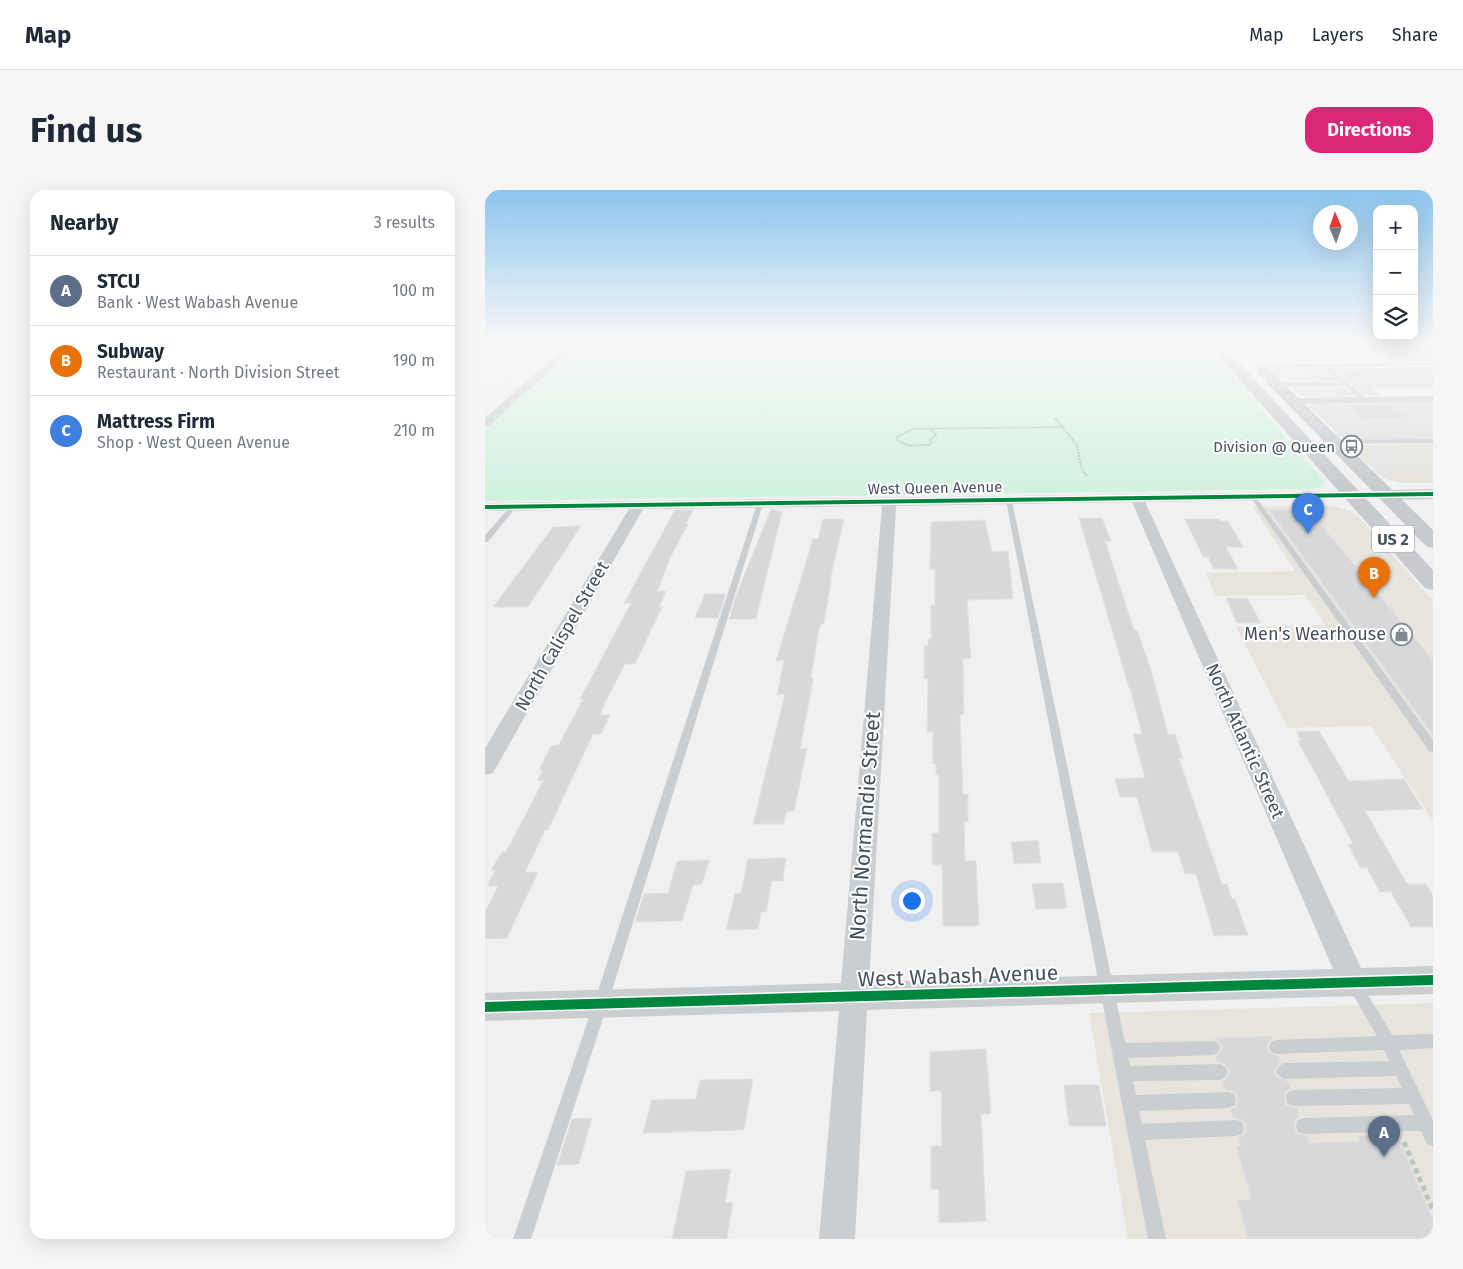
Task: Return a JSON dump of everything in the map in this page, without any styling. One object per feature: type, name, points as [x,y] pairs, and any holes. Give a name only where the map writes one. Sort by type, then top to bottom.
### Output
[{"type":"main road","name":"US 2","points":[[1256,390],[1433,583]]},
{"type":"main road","name":"US 2","points":[[1282,390],[1433,542]]},
{"type":"street","points":[[485,424],[523,390]]},
{"type":"street","points":[[1293,401],[1433,399]]},
{"type":"street","points":[[1386,495],[1433,494]]},
{"type":"street","name":"West Queen Avenue","points":[[485,507],[1386,495]]},
{"type":"street","name":"North Atlantic Street","points":[[1137,499],[1353,982]]},
{"type":"street","name":"North Normandie Street","points":[[837,1239],[889,502]]},
{"type":"street","name":"North Calispel Street","points":[[485,767],[638,506]]},
{"type":"street","name":"West Wabash Avenue","points":[[485,1007],[1433,980]]},
{"type":"lane","points":[[1353,390],[1365,400]]},
{"type":"lane","points":[[1333,442],[1433,441]]},
{"type":"lane","points":[[1253,497],[1433,748]]},
{"type":"lane","points":[[1009,501],[1157,1239]]},
{"type":"lane","points":[[522,1239],[601,1003],[760,504]]},
{"type":"lane","points":[[485,540],[513,507]]},
{"type":"lane","points":[[1353,982],[1388,1043],[1433,1138]]},
{"type":"lane","points":[[1276,1047],[1433,1041]]},
{"type":"lane","points":[[1120,1051],[1213,1048]]},
{"type":"lane","points":[[1284,1071],[1400,1068]]},
{"type":"lane","points":[[1125,1074],[1220,1072]]},
{"type":"lane","points":[[1294,1098],[1413,1096]]},
{"type":"lane","points":[[1130,1103],[1228,1100]]},
{"type":"lane","points":[[1303,1126],[1426,1123]]},
{"type":"lane","points":[[1136,1132],[1236,1128]]},
{"type":"path","points":[[1055,418],[1077,445],[1081,468],[1087,476]]},
{"type":"path","points":[[931,428],[936,434],[927,446],[906,446],[896,438],[913,429],[931,428],[1063,427]]},
{"type":"path","points":[[1404,1142],[1433,1210]]},
{"type":"shaded area","points":[[1293,390],[1375,390],[1383,396],[1310,397],[1298,395]]},
{"type":"shaded area","points":[[1433,402],[1433,439],[1345,440],[1310,408],[1310,405],[1314,404]]},
{"type":"shaded area","points":[[1433,443],[1433,483],[1400,483],[1383,478],[1348,446]]},
{"type":"shaded area","points":[[1332,506],[1348,510],[1358,516],[1433,601],[1433,821],[1371,726],[1288,728],[1236,627],[1326,625],[1305,595],[1216,596],[1205,573],[1295,571],[1253,507]]},
{"type":"shaded area","points":[[1433,1003],[1433,1239],[1128,1239],[1089,1013]]},
{"type":"green space","points":[[529,390],[1245,390],[1325,482],[1321,487],[1313,489],[485,501],[485,430]]},
{"type":"building","points":[[1331,390],[1347,390],[1354,395],[1337,395]]},
{"type":"building","points":[[1359,390],[1373,390],[1379,395],[1365,395]]},
{"type":"building","points":[[1391,404],[1408,418],[1363,419],[1348,405]]},
{"type":"building","points":[[771,509],[782,512],[756,619],[729,619],[737,593]]},
{"type":"building","points":[[1308,509],[1433,660],[1433,735],[1269,510]]},
{"type":"building","points":[[675,510],[693,510],[686,524],[688,524],[670,558],[657,592],[666,591],[659,607],[662,607],[635,664],[625,664],[604,704],[600,715],[610,715],[601,734],[593,734],[548,830],[545,830],[525,872],[538,872],[507,938],[485,939],[485,912],[498,886],[487,886],[495,870],[491,870],[502,852],[506,852],[543,781],[537,781],[543,770],[539,770],[551,746],[559,745],[583,699],[580,699],[631,603],[624,603]]},
{"type":"building","points":[[1079,518],[1102,518],[1111,541],[1105,541],[1134,630],[1137,630],[1151,670],[1168,734],[1175,734],[1183,759],[1179,759],[1222,884],[1227,884],[1232,899],[1235,899],[1248,935],[1214,936],[1196,874],[1185,874],[1178,852],[1152,852],[1137,797],[1120,797],[1115,779],[1145,778],[1133,734],[1142,734]]},
{"type":"building","points":[[823,519],[844,519],[830,580],[824,624],[821,624],[819,630],[811,678],[813,678],[811,691],[800,749],[807,749],[794,811],[786,812],[784,824],[753,824],[785,694],[777,695],[784,660],[776,661],[813,539],[818,539]]},
{"type":"building","points":[[1185,519],[1219,519],[1220,521],[1228,521],[1243,547],[1226,547],[1238,569],[1214,569],[1208,557],[1203,557]]},
{"type":"building","points":[[985,520],[992,552],[1008,551],[1013,599],[967,600],[971,658],[963,659],[964,715],[960,715],[963,794],[968,794],[968,822],[964,822],[965,861],[976,861],[979,926],[943,926],[942,865],[932,865],[932,833],[939,833],[939,775],[936,775],[936,764],[933,764],[933,732],[927,732],[928,679],[924,679],[924,646],[928,646],[928,639],[931,639],[931,605],[935,605],[935,569],[930,569],[931,522]]},
{"type":"building","points":[[581,526],[528,607],[493,607],[553,527]]},
{"type":"building","points":[[705,594],[726,594],[718,618],[695,618]]},
{"type":"building","points":[[1226,598],[1247,598],[1261,623],[1237,623]]},
{"type":"building","points":[[1319,731],[1349,781],[1404,779],[1423,809],[1365,811],[1407,884],[1426,884],[1433,896],[1433,927],[1411,927],[1391,892],[1380,892],[1367,868],[1360,868],[1348,844],[1353,844],[1298,741],[1301,740],[1296,732]]},
{"type":"building","points":[[1038,840],[1041,863],[1014,864],[1011,842]]},
{"type":"building","points":[[786,858],[783,881],[772,881],[766,912],[761,912],[758,929],[726,930],[735,893],[741,893],[748,859]]},
{"type":"building","points":[[709,860],[702,884],[693,885],[682,921],[635,922],[644,894],[668,893],[677,861]]},
{"type":"building","points":[[1063,883],[1067,908],[1036,909],[1032,884]]},
{"type":"building","points":[[1272,1036],[1273,1039],[1269,1041],[1267,1048],[1270,1054],[1279,1056],[1281,1062],[1277,1065],[1274,1072],[1278,1078],[1288,1081],[1291,1089],[1286,1091],[1284,1097],[1286,1105],[1297,1108],[1300,1117],[1296,1119],[1294,1125],[1296,1133],[1307,1136],[1309,1143],[1359,1141],[1357,1136],[1397,1134],[1433,1220],[1433,1239],[1248,1239],[1237,1200],[1251,1199],[1236,1146],[1241,1146],[1238,1137],[1244,1135],[1246,1127],[1243,1120],[1233,1118],[1230,1109],[1236,1107],[1238,1099],[1235,1092],[1225,1090],[1222,1081],[1227,1078],[1230,1071],[1226,1065],[1217,1062],[1215,1056],[1220,1054],[1222,1047],[1219,1041],[1210,1038]]},
{"type":"building","points":[[986,1049],[991,1114],[981,1114],[986,1221],[939,1223],[939,1189],[931,1189],[931,1146],[942,1146],[941,1091],[930,1091],[930,1052]]},
{"type":"building","points":[[753,1079],[744,1130],[643,1133],[652,1100],[696,1099],[700,1080]]},
{"type":"building","points":[[1064,1085],[1099,1085],[1106,1126],[1069,1126]]},
{"type":"building","points":[[592,1118],[579,1164],[557,1165],[572,1119]]},
{"type":"building","points":[[731,1169],[725,1203],[733,1202],[727,1239],[672,1239],[686,1171]]},
{"type":"cycle path","points":[[485,507],[1433,494]]},
{"type":"cycle path","points":[[485,1007],[1433,980]]},
{"type":"place","name":"Division @ Queen","points":[[1351,447]]},
{"type":"place","name":"Mattress Firm","points":[[1308,534]]},
{"type":"place","name":"Subway","points":[[1374,598]]},
{"type":"place","name":"Men's Wearhouse","points":[[1402,634]]},
{"type":"place","name":"STCU","points":[[1384,1157]]}]
